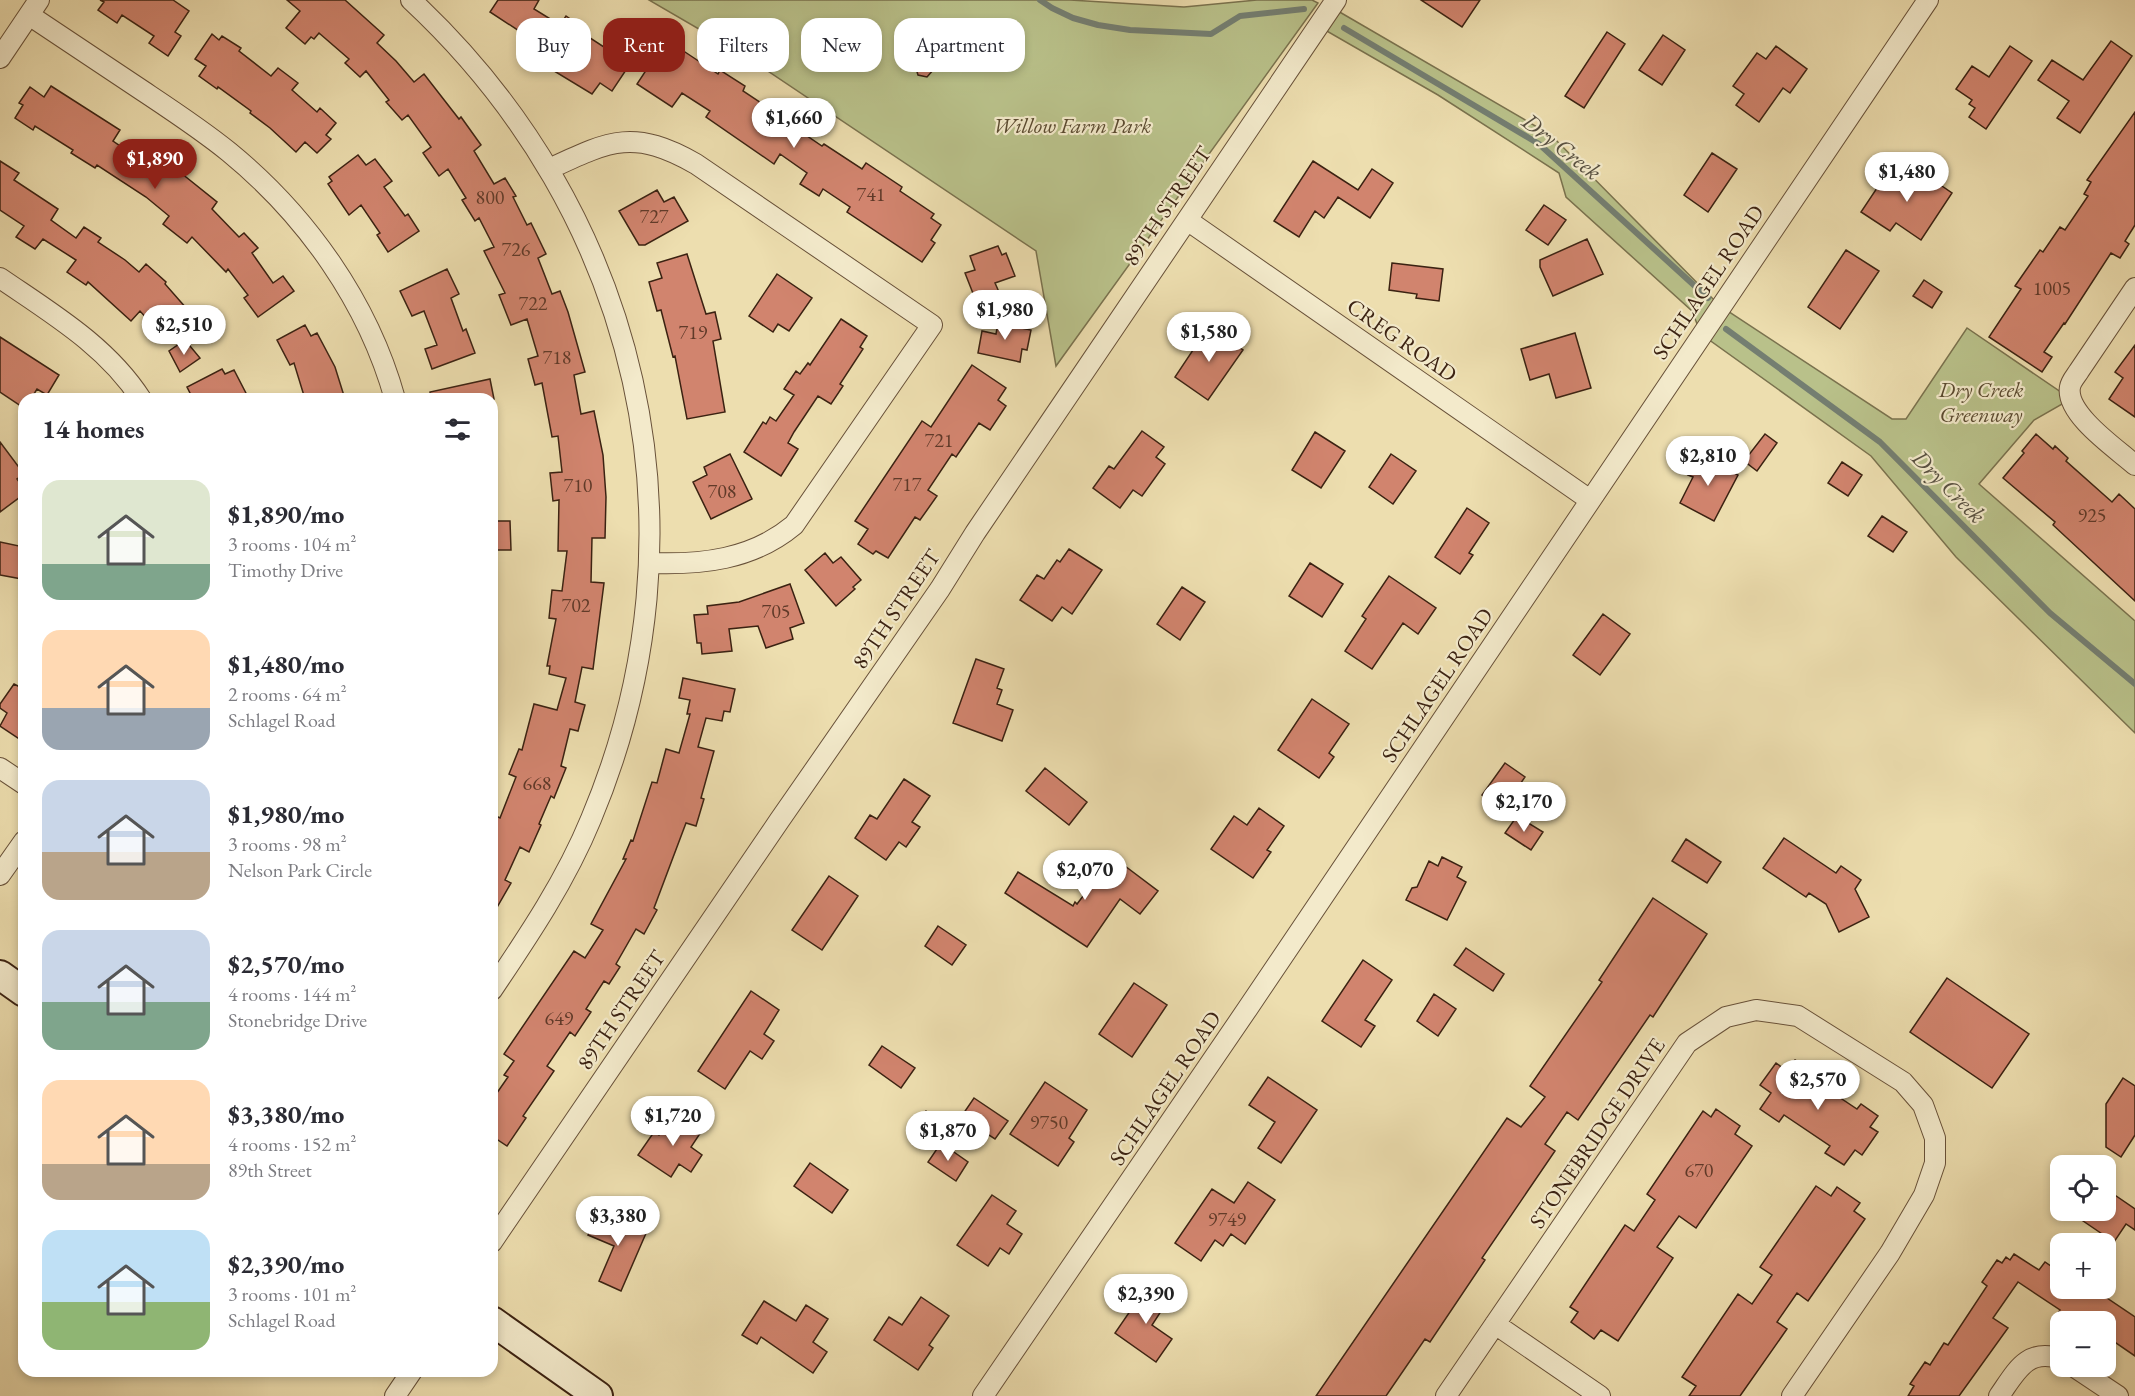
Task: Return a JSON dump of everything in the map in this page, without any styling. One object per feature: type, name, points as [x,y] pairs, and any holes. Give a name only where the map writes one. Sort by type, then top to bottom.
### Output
[{"type":"main road","points":[[0,975],[18,988]]},
{"type":"main road","points":[[498,1326],[598,1396]]},
{"type":"street","points":[[411,0],[488,81],[549,169],[577,222],[601,276],[619,326],[632,377],[647,468],[649,563],[646,604],[627,714],[602,791],[579,847],[555,893],[498,981]]},
{"type":"street","name":"89TH STREET","points":[[498,1233],[766,839],[940,590],[987,514],[1336,0]]},
{"type":"street","name":"SCHLAGEL ROAD","points":[[983,1396],[1928,0]]},
{"type":"street","points":[[0,58],[34,8],[219,144],[288,208],[322,250],[353,299],[377,348],[393,393]]},
{"type":"street","points":[[549,169],[607,144],[638,143],[669,151],[696,164],[932,325],[800,519],[790,528],[775,538],[725,559],[688,564],[649,563]]},
{"type":"street","name":"CREG ROAD","points":[[1187,220],[1590,500]]},
{"type":"street","points":[[0,278],[102,352],[136,393]]},
{"type":"street","points":[[2135,288],[2079,370],[2071,383],[2070,392],[2078,415],[2135,465]]},
{"type":"street","points":[[0,768],[18,780]]},
{"type":"street","points":[[0,875],[18,850]]},
{"type":"street","name":"STONEBRIDGE DRIVE","points":[[1446,1396],[1687,1043],[1726,1017],[1756,1010],[1798,1016],[1903,1082],[1923,1105],[1935,1138],[1935,1163],[1924,1195],[1890,1253],[1792,1396]]},
{"type":"street","points":[[1495,1324],[1600,1396]]},
{"type":"street","points":[[1999,1396],[2016,1371],[2028,1360],[2050,1357]]},
{"type":"street","points":[[395,1396],[408,1377]]},
{"type":"street","points":[[2090,1377],[2118,1396]]},
{"type":"green space","name":"Willow Farm Park","points":[[649,0],[1070,0],[1184,7],[1257,0],[1312,0],[1318,3],[1056,366],[1036,251],[769,72],[789,72],[789,18],[697,18],[697,28],[685,21],[685,18],[680,18]]},
{"type":"green space","name":"Dry Creek Greenway","points":[[1331,7],[1551,135],[1720,306],[1892,419],[1906,419],[1967,328],[2071,399],[2034,420],[1979,484],[2135,621],[2135,733],[1956,557],[1871,456],[1701,334],[1692,311],[1566,197],[1559,173],[1438,95],[1318,26]]},
{"type":"building","points":[[100,0],[173,0],[189,11],[175,32],[181,36],[168,56],[149,43],[154,36],[122,15],[117,23],[98,10],[104,2]]},
{"type":"building","points":[[287,0],[345,0],[384,35],[377,43],[414,82],[424,74],[459,119],[461,117],[481,145],[474,151],[494,184],[505,178],[516,196],[513,197],[527,225],[531,223],[546,254],[538,258],[552,294],[560,291],[585,372],[574,375],[581,414],[594,411],[603,455],[606,497],[605,538],[592,538],[591,582],[604,583],[593,669],[582,667],[575,702],[585,705],[578,731],[570,729],[561,766],[566,768],[554,798],[551,796],[529,852],[520,847],[505,880],[511,883],[498,906],[498,817],[500,818],[516,777],[509,774],[519,749],[522,750],[534,704],[557,710],[566,678],[549,674],[550,666],[547,666],[556,619],[549,618],[552,590],[562,591],[567,551],[558,551],[559,500],[553,501],[550,473],[562,472],[558,436],[552,437],[542,383],[535,385],[528,359],[538,356],[527,319],[511,325],[499,295],[505,293],[484,251],[494,247],[479,218],[475,221],[462,200],[466,198],[448,169],[439,176],[423,153],[431,147],[408,115],[402,120],[386,102],[389,100],[366,71],[360,77],[345,63],[349,59],[319,33],[305,44],[286,28],[300,11]]},
{"type":"building","points":[[498,0],[539,0],[534,9],[549,18],[516,18],[516,29],[490,12]]},
{"type":"building","points":[[1421,0],[1480,0],[1462,27]]},
{"type":"building","points":[[1607,32],[1625,44],[1584,108],[1565,96]]},
{"type":"building","points":[[212,34],[219,40],[222,36],[241,48],[239,51],[271,76],[278,68],[298,83],[292,90],[317,112],[320,108],[336,123],[326,135],[331,139],[317,153],[305,142],[296,152],[250,113],[251,111],[199,76],[206,66],[195,59]]},
{"type":"building","points":[[1663,35],[1685,50],[1662,85],[1639,70]]},
{"type":"building","points":[[591,39],[603,46],[603,72],[625,72],[612,91],[600,83],[592,94],[556,72],[591,72]]},
{"type":"building","points":[[2111,41],[2132,56],[2080,133],[2057,118],[2069,101],[2038,80],[2052,60],[2083,80]]},
{"type":"building","points":[[1776,46],[1807,69],[1790,93],[1783,88],[1759,122],[1736,105],[1744,94],[1733,86],[1757,53],[1766,59]]},
{"type":"building","points":[[2010,46],[2032,61],[1986,129],[1969,117],[1975,108],[1969,104],[1972,100],[1956,89],[1972,66],[1989,77]]},
{"type":"building","points":[[685,52],[697,60],[697,72],[718,74],[723,72],[745,86],[743,91],[775,112],[781,103],[804,119],[797,129],[822,146],[824,144],[862,169],[866,163],[902,187],[900,191],[934,214],[931,218],[941,225],[931,240],[935,243],[922,262],[847,212],[850,207],[823,189],[819,196],[800,184],[807,173],[780,154],[774,164],[706,117],[710,111],[682,93],[672,107],[637,84],[645,72],[685,72]]},
{"type":"building","points":[[917,72],[931,72],[927,77],[918,75]]},
{"type":"building","points":[[51,86],[120,130],[113,141],[139,159],[145,149],[176,169],[217,202],[212,209],[239,237],[244,233],[258,248],[252,253],[273,283],[283,276],[294,291],[258,317],[244,298],[248,295],[228,269],[226,272],[192,237],[187,243],[163,224],[169,216],[146,197],[97,165],[95,168],[71,153],[73,150],[35,126],[33,130],[15,118],[23,105],[19,103],[30,87],[44,97]]},
{"type":"building","points":[[2135,112],[2135,225],[2125,241],[2129,244],[2120,258],[2111,253],[2044,352],[2052,357],[2042,372],[1989,337],[2021,289],[2015,286],[2040,250],[2043,252],[2060,227],[2065,230],[2088,196],[2084,194],[2091,182],[2087,180]]},
{"type":"building","points":[[1712,153],[1737,169],[1708,212],[1684,195]]},
{"type":"building","points":[[358,155],[366,165],[375,159],[392,181],[384,187],[405,216],[408,214],[419,231],[388,252],[377,235],[380,233],[361,205],[349,215],[328,184],[332,181],[329,177]]},
{"type":"building","points":[[0,161],[19,173],[14,180],[58,209],[51,220],[76,238],[84,227],[101,238],[98,242],[139,272],[146,264],[166,282],[165,284],[187,309],[161,334],[140,311],[131,321],[88,282],[86,285],[67,272],[76,260],[43,239],[35,249],[16,237],[24,226],[0,210]]},
{"type":"building","points":[[1313,161],[1358,190],[1372,169],[1393,183],[1370,218],[1338,197],[1324,218],[1315,211],[1299,237],[1274,221]]},
{"type":"building","points":[[1917,169],[1952,193],[1921,240],[1896,223],[1890,231],[1861,212],[1887,173],[1905,186]]},
{"type":"building","points":[[657,190],[664,202],[674,197],[688,221],[645,245],[639,245],[619,211]]},
{"type":"building","points":[[1544,205],[1566,220],[1548,245],[1526,230]]},
{"type":"building","points":[[1587,239],[1603,274],[1553,296],[1540,267],[1540,260]]},
{"type":"building","points":[[998,246],[1002,255],[1006,253],[1015,276],[995,283],[999,292],[976,301],[965,273],[975,270],[970,256]]},
{"type":"building","points":[[1846,250],[1879,271],[1840,329],[1808,307]]},
{"type":"building","points":[[687,254],[706,314],[715,312],[721,339],[713,341],[725,412],[687,419],[675,356],[673,357],[661,310],[657,311],[649,282],[662,278],[657,263]]},
{"type":"building","points":[[1392,263],[1443,269],[1439,301],[1416,298],[1417,294],[1389,290]]},
{"type":"building","points":[[447,269],[459,294],[451,298],[463,331],[466,329],[475,353],[432,369],[425,349],[437,345],[424,311],[412,316],[400,291]]},
{"type":"building","points":[[777,274],[812,298],[789,331],[778,324],[773,332],[749,316]]},
{"type":"building","points":[[1924,280],[1942,292],[1932,308],[1913,296]]},
{"type":"building","points":[[999,317],[1018,320],[1016,327],[1031,330],[1027,350],[1022,349],[1020,362],[978,353],[982,331],[996,334]]},
{"type":"building","points":[[841,319],[867,336],[860,347],[863,349],[840,384],[843,386],[831,404],[818,396],[794,432],[788,443],[798,449],[781,476],[744,452],[763,422],[766,424],[770,417],[776,421],[794,395],[784,389],[796,371],[800,374],[808,363],[810,365]]},
{"type":"building","points":[[305,325],[311,336],[317,333],[335,367],[343,393],[303,393],[294,363],[290,365],[277,340]]},
{"type":"building","points":[[1209,326],[1243,350],[1208,400],[1175,377]]},
{"type":"building","points":[[1575,333],[1591,388],[1556,398],[1549,374],[1530,380],[1521,349]]},
{"type":"building","points":[[0,337],[59,375],[48,393],[37,389],[35,393],[18,393],[18,404],[0,392]]},
{"type":"building","points":[[185,340],[200,358],[180,372],[169,351]]},
{"type":"building","points":[[2135,345],[2135,417],[2109,399],[2123,378],[2115,372]]},
{"type":"building","points":[[972,365],[1006,388],[998,400],[1006,406],[990,430],[979,423],[956,457],[952,454],[928,490],[937,496],[920,520],[915,517],[888,558],[876,551],[873,554],[858,544],[868,529],[855,521],[922,421],[931,427]]},
{"type":"building","points":[[222,369],[225,374],[234,370],[246,393],[190,393],[187,387]]},
{"type":"building","points":[[490,379],[493,393],[430,393]]},
{"type":"building","points":[[1142,431],[1164,447],[1156,457],[1165,464],[1142,496],[1133,490],[1120,508],[1093,488],[1109,466],[1114,469]]},
{"type":"building","points":[[1315,432],[1345,451],[1321,488],[1292,470]]},
{"type":"building","points":[[1765,434],[1777,443],[1757,471],[1744,461]]},
{"type":"building","points":[[2036,434],[2053,449],[2055,446],[2068,458],[2066,461],[2112,502],[2119,494],[2135,509],[2135,601],[2053,525],[2055,522],[2003,478],[2024,453],[2022,451]]},
{"type":"building","points":[[0,442],[18,466],[18,498],[0,512]]},
{"type":"building","points":[[730,454],[752,499],[711,519],[693,482],[707,475],[704,467]]},
{"type":"building","points":[[1391,454],[1416,471],[1393,504],[1369,487]]},
{"type":"building","points":[[1699,454],[1738,475],[1714,521],[1680,503],[1693,477],[1688,475]]},
{"type":"building","points":[[1842,462],[1862,475],[1848,496],[1828,483]]},
{"type":"building","points":[[1467,508],[1489,523],[1469,553],[1473,555],[1460,574],[1435,557]]},
{"type":"building","points":[[1882,516],[1907,532],[1893,552],[1868,536]]},
{"type":"building","points":[[498,521],[510,521],[511,550],[498,550]]},
{"type":"building","points":[[0,542],[18,546],[18,578],[0,575]]},
{"type":"building","points":[[1069,549],[1102,570],[1072,614],[1062,607],[1052,621],[1020,600],[1037,575],[1044,579],[1057,560],[1060,562]]},
{"type":"building","points":[[825,553],[833,563],[841,557],[861,580],[853,587],[855,589],[836,606],[805,570]]},
{"type":"building","points":[[1310,563],[1343,584],[1322,617],[1289,596]]},
{"type":"building","points":[[1389,576],[1436,608],[1418,634],[1403,623],[1372,669],[1345,651],[1366,619],[1362,616]]},
{"type":"building","points":[[790,584],[804,623],[790,628],[793,639],[766,648],[758,626],[729,629],[732,651],[702,654],[701,643],[697,643],[694,615],[708,614],[707,606],[739,602]]},
{"type":"building","points":[[1182,587],[1205,602],[1180,640],[1157,624]]},
{"type":"building","points":[[1603,614],[1630,634],[1600,675],[1573,655]]},
{"type":"building","points":[[976,659],[1004,669],[997,688],[1002,690],[997,704],[1013,710],[1002,741],[953,723]]},
{"type":"building","points":[[683,678],[735,689],[730,712],[724,711],[722,721],[706,718],[698,747],[714,751],[696,826],[686,823],[654,908],[657,910],[644,934],[636,929],[616,964],[620,967],[609,984],[604,981],[586,1009],[591,1012],[575,1036],[570,1032],[547,1066],[554,1071],[523,1116],[526,1118],[507,1146],[498,1140],[498,1091],[508,1077],[504,1075],[514,1061],[504,1054],[574,951],[585,958],[603,930],[591,924],[626,859],[623,859],[631,840],[633,841],[652,782],[657,783],[666,749],[679,753],[690,714],[687,714],[690,700],[679,698]]},
{"type":"building","points":[[14,684],[18,686],[18,738],[0,726],[7,713],[0,708],[0,704]]},
{"type":"building","points":[[1312,699],[1349,724],[1329,753],[1334,757],[1319,778],[1278,750]]},
{"type":"building","points":[[1505,763],[1525,777],[1512,796],[1517,800],[1509,813],[1482,795]]},
{"type":"building","points":[[1045,768],[1087,802],[1069,825],[1026,791]]},
{"type":"building","points":[[904,779],[930,796],[912,822],[920,827],[906,847],[899,842],[886,860],[855,838],[870,815],[877,819]]},
{"type":"building","points":[[1259,808],[1284,826],[1267,850],[1271,852],[1253,878],[1211,849],[1234,816],[1247,825]]},
{"type":"building","points":[[1517,816],[1543,832],[1531,850],[1505,833]]},
{"type":"building","points":[[1784,838],[1836,873],[1841,866],[1861,880],[1855,889],[1869,917],[1839,932],[1826,904],[1809,893],[1806,897],[1763,868]]},
{"type":"building","points":[[1686,839],[1721,862],[1707,883],[1672,861]]},
{"type":"building","points":[[1113,857],[1158,891],[1140,914],[1120,899],[1087,947],[1005,893],[1018,872],[1073,906],[1075,902],[1077,904]]},
{"type":"building","points":[[1442,857],[1462,867],[1457,877],[1466,882],[1447,920],[1406,900],[1412,888],[1417,887],[1429,861],[1438,866]]},
{"type":"building","points":[[829,876],[858,896],[822,950],[792,930]]},
{"type":"building","points":[[1653,898],[1707,934],[1653,1017],[1650,1015],[1578,1120],[1567,1112],[1545,1144],[1555,1151],[1482,1258],[1485,1260],[1430,1342],[1425,1339],[1386,1396],[1316,1396],[1507,1118],[1521,1127],[1545,1097],[1530,1086],[1602,982],[1599,980]]},
{"type":"building","points":[[938,926],[966,945],[952,965],[925,946]]},
{"type":"building","points":[[1466,948],[1504,974],[1493,991],[1454,965]]},
{"type":"building","points":[[1363,960],[1392,980],[1365,1020],[1375,1026],[1361,1047],[1322,1021]]},
{"type":"building","points":[[1947,978],[2029,1034],[1992,1088],[1910,1032]]},
{"type":"building","points":[[1134,983],[1167,1005],[1132,1057],[1099,1034]]},
{"type":"building","points":[[751,991],[779,1010],[764,1034],[774,1041],[762,1059],[750,1051],[725,1089],[698,1071]]},
{"type":"building","points":[[1434,994],[1456,1009],[1438,1036],[1417,1021]]},
{"type":"building","points":[[882,1046],[915,1068],[901,1088],[869,1065]]},
{"type":"building","points":[[1795,1060],[1813,1071],[1809,1077],[1857,1109],[1861,1104],[1878,1116],[1870,1127],[1878,1132],[1862,1155],[1855,1150],[1844,1165],[1825,1153],[1830,1146],[1784,1115],[1779,1122],[1760,1109],[1771,1093],[1760,1085],[1776,1063],[1787,1071]]},
{"type":"building","points":[[1268,1077],[1317,1110],[1281,1163],[1258,1148],[1275,1122],[1249,1105]]},
{"type":"building","points":[[2123,1078],[2135,1086],[2135,1135],[2121,1157],[2106,1147],[2106,1104]]},
{"type":"building","points":[[1045,1082],[1087,1110],[1069,1138],[1074,1142],[1058,1166],[1010,1134]]},
{"type":"building","points":[[974,1098],[1008,1121],[995,1139],[961,1117]]},
{"type":"building","points":[[1716,1109],[1740,1126],[1735,1134],[1752,1146],[1696,1228],[1679,1216],[1657,1247],[1673,1258],[1618,1341],[1601,1330],[1594,1339],[1571,1322],[1578,1312],[1570,1307],[1625,1225],[1634,1231],[1655,1200],[1647,1194],[1703,1111],[1711,1117]]},
{"type":"building","points":[[926,1111],[948,1126],[934,1147],[912,1132]]},
{"type":"building","points":[[673,1114],[701,1132],[691,1147],[702,1155],[691,1172],[679,1164],[671,1177],[638,1155],[654,1132],[659,1135]]},
{"type":"building","points":[[941,1143],[968,1162],[956,1181],[928,1162]]},
{"type":"building","points":[[810,1163],[848,1190],[832,1213],[794,1186]]},
{"type":"building","points":[[1248,1182],[1275,1200],[1245,1244],[1231,1234],[1223,1246],[1215,1240],[1201,1261],[1175,1243],[1212,1189],[1234,1203]]},
{"type":"building","points":[[1816,1186],[1831,1196],[1837,1187],[1860,1203],[1854,1211],[1865,1219],[1808,1301],[1797,1293],[1777,1322],[1787,1329],[1740,1396],[1689,1396],[1696,1386],[1682,1377],[1738,1294],[1752,1304],[1772,1275],[1760,1267]]},
{"type":"building","points":[[992,1195],[1016,1211],[1007,1224],[1022,1234],[1009,1254],[1000,1248],[988,1266],[957,1245]]},
{"type":"building","points":[[2116,1196],[2135,1209],[2135,1230],[2126,1224],[2116,1239],[2116,1233],[2101,1233],[2083,1221],[2116,1221]]},
{"type":"building","points":[[599,1210],[647,1231],[621,1291],[599,1281],[614,1246],[588,1235]]},
{"type":"building","points":[[2014,1254],[2039,1270],[2045,1262],[2050,1265],[2050,1299],[2108,1299],[2135,1317],[2135,1356],[2116,1343],[2116,1311],[2059,1311],[2018,1282],[1993,1318],[2008,1328],[1959,1396],[1908,1396],[1914,1386],[1910,1384],[1925,1362],[1930,1365],[1944,1343],[1948,1345],[1987,1286],[1982,1282],[1997,1260],[2002,1263],[2006,1257],[2010,1260]]},
{"type":"building","points":[[1148,1285],[1169,1299],[1152,1325],[1172,1339],[1156,1362],[1115,1333]]},
{"type":"building","points":[[921,1297],[949,1316],[929,1345],[933,1348],[918,1370],[874,1340],[889,1317],[902,1325]]},
{"type":"building","points":[[764,1301],[796,1321],[806,1305],[828,1319],[813,1342],[827,1352],[813,1373],[761,1337],[757,1344],[742,1335]]},
{"type":"waterway","name":"Dry Creek","points":[[1040,0],[1073,18],[1098,25],[1130,30],[1211,34],[1240,16],[1304,9]]},
{"type":"waterway","name":"Dry Creek","points":[[1344,28],[1539,144],[1708,298]]},
{"type":"waterway","name":"Dry Creek","points":[[1726,329],[1880,442],[2050,613],[2135,684]]}]
